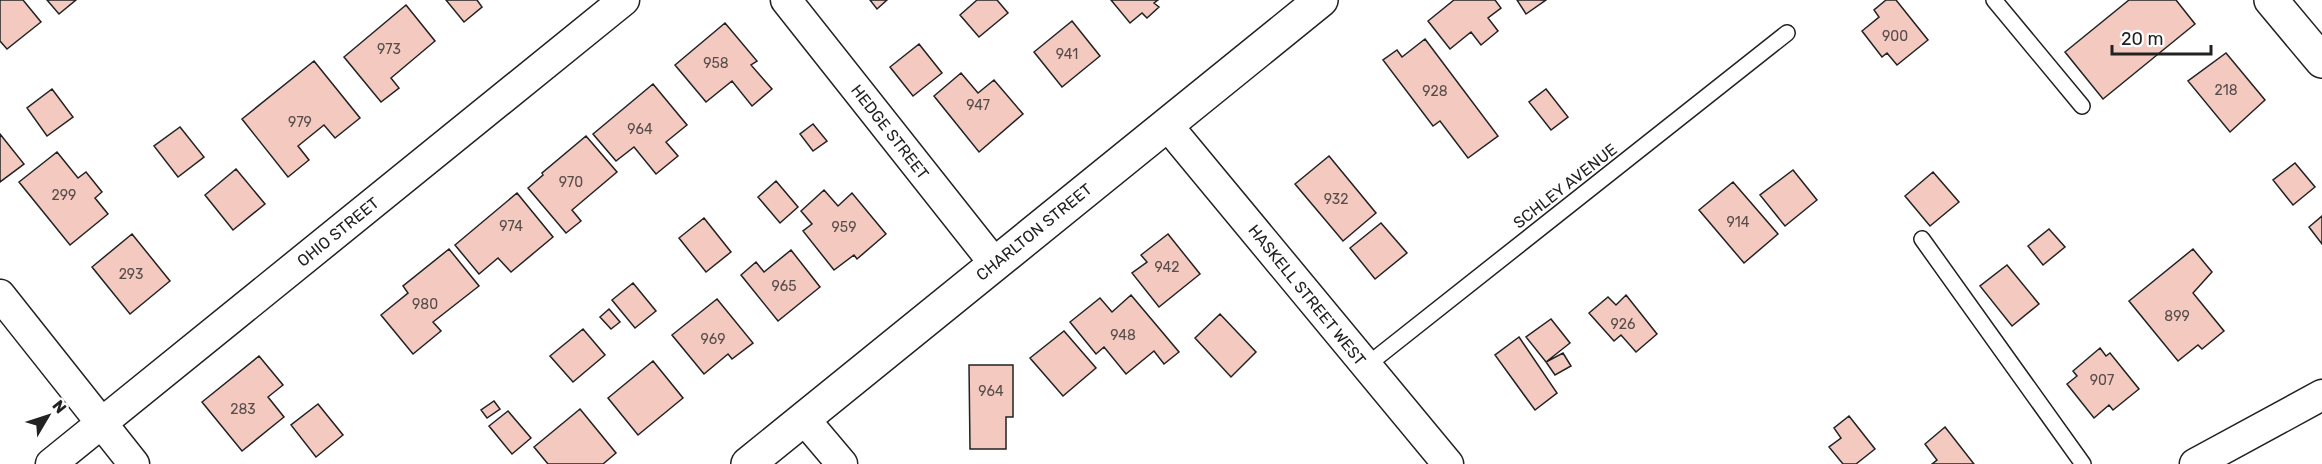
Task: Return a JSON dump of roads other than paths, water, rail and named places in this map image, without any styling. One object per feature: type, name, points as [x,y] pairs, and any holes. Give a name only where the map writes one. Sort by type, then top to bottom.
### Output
[{"type":"street","name":"OHIO STREET","points":[[51,464],[624,0]]},
{"type":"street","name":"HEDGE STREET","points":[[786,0],[995,264]]},
{"type":"street","name":"CHARLTON STREET","points":[[748,464],[1321,0]]},
{"type":"street","points":[[2271,0],[2322,61]]},
{"type":"street","name":"HASKELL STREET WEST","points":[[1167,125],[1448,464]]},
{"type":"street","points":[[0,295],[134,464]]},
{"type":"street","points":[[2195,464],[2322,395]]},
{"type":"street","points":[[804,418],[842,464]]},
{"type":"lane","points":[[1994,0],[2082,106]]},
{"type":"lane","name":"SCHLEY AVENUE","points":[[1366,366],[1787,33]]},
{"type":"lane","points":[[1922,239],[2084,464]]}]
